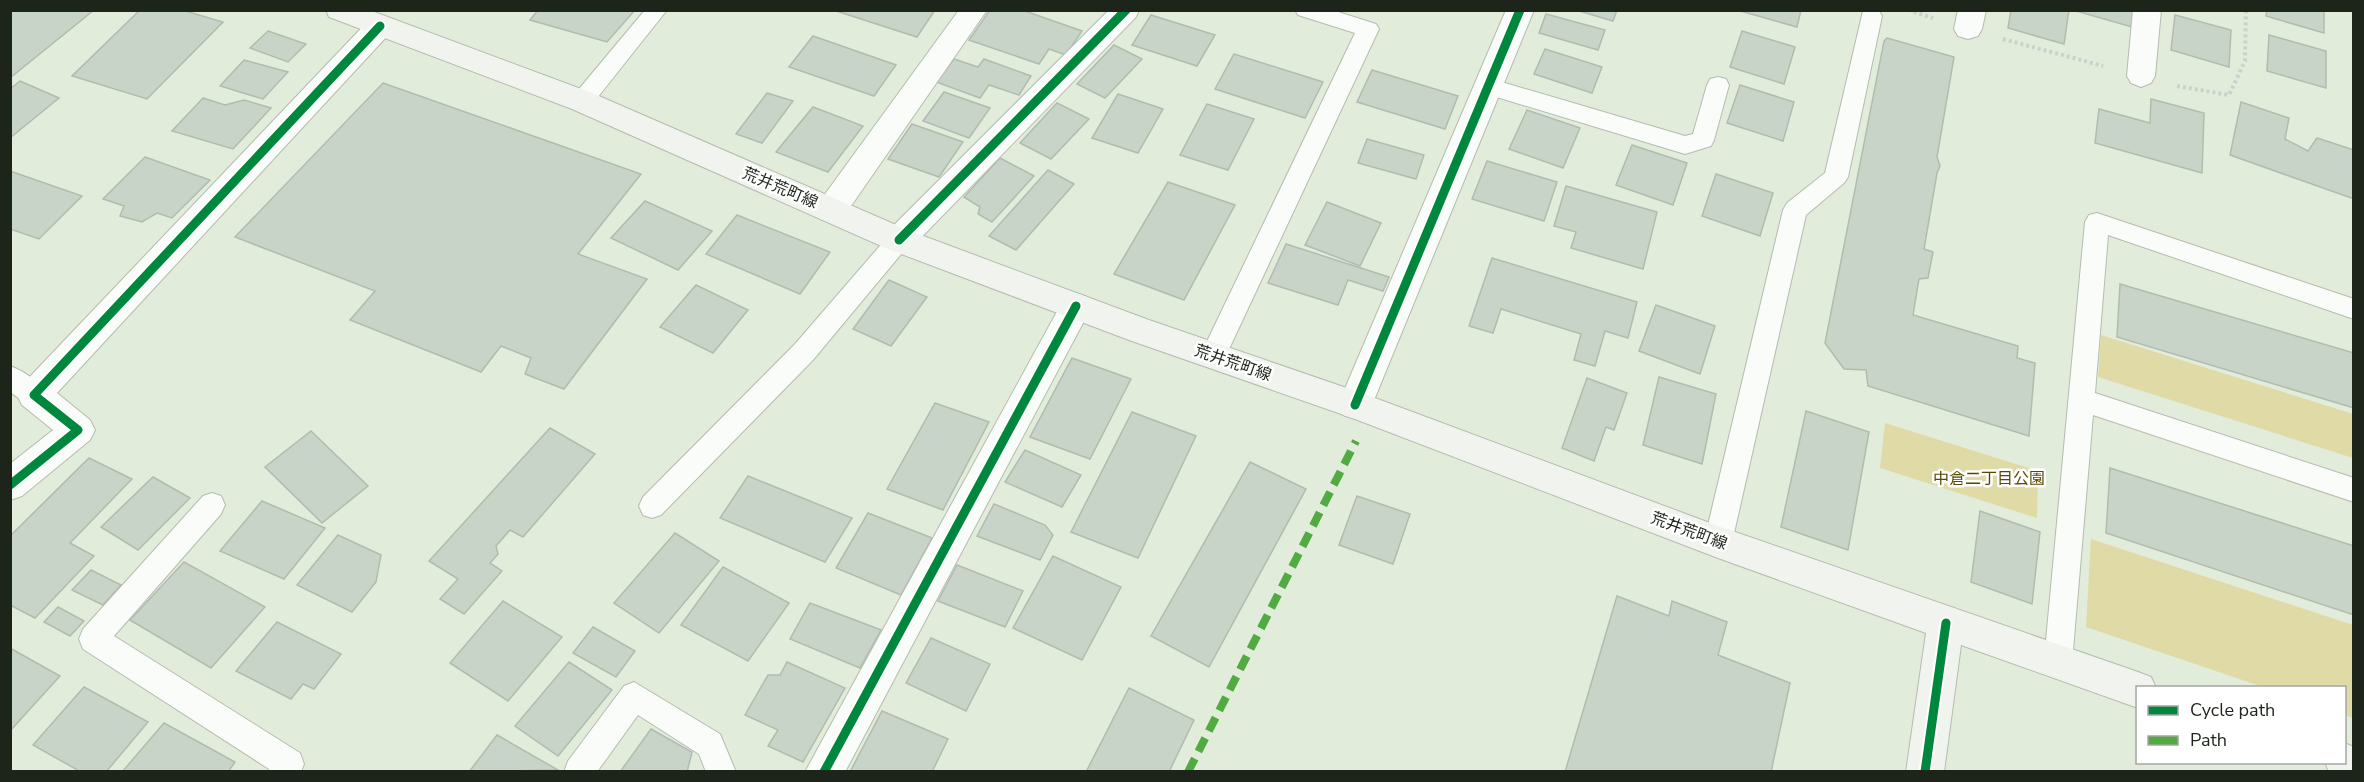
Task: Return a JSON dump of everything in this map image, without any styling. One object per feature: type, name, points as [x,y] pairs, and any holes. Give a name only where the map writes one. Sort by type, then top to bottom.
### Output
[{"type":"main road","name":"荒井荒町線","points":[[339,10],[582,101],[899,240],[1213,356],[1354,405],[1718,542],[2136,689]]},
{"type":"main road","points":[[1925,771],[1946,623]]},
{"type":"street","points":[[831,210],[974,10]]},
{"type":"street","points":[[899,240],[1126,10]]},
{"type":"street","points":[[1354,405],[1520,10]]},
{"type":"street","points":[[2141,76],[2147,10]]},
{"type":"street","points":[[10,485],[78,430],[22,386],[380,26]]},
{"type":"street","points":[[824,771],[1076,306]]},
{"type":"lane","points":[[582,101],[657,10]]},
{"type":"lane","points":[[1213,356],[1368,29],[1305,10]]},
{"type":"lane","points":[[1718,542],[1795,210],[1836,177],[1871,16]]},
{"type":"lane","points":[[1488,86],[1685,145],[1703,140],[1718,85]]},
{"type":"lane","points":[[2058,663],[2097,222],[2354,309]]},
{"type":"lane","points":[[652,506],[804,352],[899,240]]},
{"type":"lane","points":[[2081,400],[2354,490]]},
{"type":"lane","points":[[212,505],[93,639],[288,764],[283,771]]},
{"type":"lane","points":[[579,771],[634,696],[710,744],[720,771]]},
{"type":"green space","points":[[2101,335],[2353,414],[2353,458],[2098,377]]},
{"type":"green space","name":"中倉二丁目公園","points":[[1885,423],[2038,471],[2037,518],[1880,468]]},
{"type":"green space","points":[[2091,539],[2353,625],[2353,718],[2346,715],[2346,686],[2260,686],[2086,627]]},
{"type":"building","points":[[10,10],[94,10],[10,78]]},
{"type":"building","points":[[140,10],[182,10],[223,22],[147,99],[72,76]]},
{"type":"building","points":[[538,10],[635,10],[607,42],[530,20]]},
{"type":"building","points":[[833,10],[935,10],[917,37]]},
{"type":"building","points":[[990,10],[1022,10],[1082,31],[1066,55],[1049,49],[1039,64],[969,40]]},
{"type":"building","points":[[1576,10],[1617,10],[1613,21]]},
{"type":"building","points":[[1737,10],[1801,10],[1797,27]]},
{"type":"building","points":[[2011,10],[2069,10],[2064,44],[2008,28]]},
{"type":"building","points":[[2076,10],[2133,10],[2132,27],[2076,11]]},
{"type":"building","points":[[2267,10],[2324,10],[2324,33],[2266,16]]},
{"type":"building","points":[[1546,14],[1605,30],[1598,50],[1539,33]]},
{"type":"building","points":[[1151,15],[1215,35],[1197,66],[1132,45]]},
{"type":"building","points":[[2175,15],[2231,30],[2229,67],[2171,50]]},
{"type":"building","points":[[268,31],[306,44],[288,62],[250,48]]},
{"type":"building","points":[[1742,31],[1795,47],[1784,84],[1730,67]]},
{"type":"building","points":[[2269,35],[2326,51],[2326,88],[2267,71]]},
{"type":"building","points":[[813,36],[896,65],[874,96],[789,67]]},
{"type":"building","points":[[1887,38],[1954,57],[1937,157],[1940,166],[1924,249],[1933,252],[1928,278],[1919,279],[1913,315],[2018,346],[2017,358],[2035,363],[2029,436],[1868,386],[1866,370],[1844,369],[1825,343],[1884,41]]},
{"type":"building","points":[[1114,45],[1142,59],[1105,98],[1077,84]]},
{"type":"building","points":[[1545,49],[1602,67],[1592,93],[1534,74]]},
{"type":"building","points":[[1234,54],[1323,82],[1305,118],[1215,89]]},
{"type":"building","points":[[954,59],[978,67],[984,59],[1031,76],[1019,95],[989,85],[980,98],[936,82]]},
{"type":"building","points":[[244,60],[288,72],[263,99],[220,86]]},
{"type":"building","points":[[1372,70],[1458,96],[1445,129],[1357,102]]},
{"type":"building","points":[[20,81],[59,98],[10,138],[10,89]]},
{"type":"building","points":[[383,83],[641,174],[578,254],[647,279],[564,389],[525,374],[531,358],[501,346],[481,372],[350,320],[375,291],[235,237]]},
{"type":"building","points":[[1740,85],[1794,102],[1783,141],[1727,123]]},
{"type":"building","points":[[944,92],[990,108],[969,138],[923,121]]},
{"type":"building","points":[[767,93],[793,101],[762,143],[736,134]]},
{"type":"building","points":[[1118,94],[1163,109],[1138,153],[1092,138]]},
{"type":"building","points":[[203,98],[225,105],[244,100],[271,108],[233,149],[172,131]]},
{"type":"building","points":[[2151,99],[2204,113],[2202,173],[2095,143],[2099,109],[2150,123]]},
{"type":"building","points":[[2241,102],[2289,118],[2285,139],[2308,151],[2317,138],[2354,150],[2354,199],[2230,155]]},
{"type":"building","points":[[1057,103],[1089,119],[1051,159],[1020,143]]},
{"type":"building","points":[[1207,104],[1254,119],[1228,170],[1180,155]]},
{"type":"building","points":[[813,107],[863,126],[828,172],[776,152]]},
{"type":"building","points":[[1527,110],[1580,128],[1563,168],[1509,149]]},
{"type":"building","points":[[912,124],[963,142],[939,177],[888,159]]},
{"type":"building","points":[[1367,139],[1424,155],[1416,179],[1358,163]]},
{"type":"building","points":[[1632,145],[1687,163],[1673,205],[1616,185]]},
{"type":"building","points":[[145,157],[210,180],[172,218],[157,213],[142,222],[120,216],[124,206],[103,199]]},
{"type":"building","points":[[1000,158],[1034,176],[992,222],[978,214],[980,207],[964,197]]},
{"type":"building","points":[[1487,161],[1557,182],[1544,221],[1472,199]]},
{"type":"building","points":[[1048,170],[1074,184],[1016,250],[989,236]]},
{"type":"building","points":[[10,171],[82,196],[39,239],[10,229]]},
{"type":"building","points":[[1716,174],[1773,193],[1760,236],[1702,216]]},
{"type":"building","points":[[1168,182],[1235,205],[1184,300],[1114,274]]},
{"type":"building","points":[[1566,186],[1657,212],[1643,269],[1571,248],[1576,232],[1554,226]]},
{"type":"building","points":[[645,201],[712,231],[678,270],[611,238]]},
{"type":"building","points":[[1327,202],[1381,223],[1360,266],[1305,245]]},
{"type":"building","points":[[737,215],[830,252],[800,294],[706,254]]},
{"type":"building","points":[[1286,244],[1389,277],[1383,291],[1348,280],[1338,305],[1268,283]]},
{"type":"building","points":[[1492,258],[1637,302],[1628,338],[1605,331],[1595,366],[1574,360],[1581,334],[1501,309],[1493,333],[1469,326]]},
{"type":"building","points":[[889,280],[927,297],[891,346],[853,329]]},
{"type":"building","points":[[2120,284],[2354,353],[2354,408],[2117,337]]},
{"type":"building","points":[[696,285],[748,310],[713,353],[660,327]]},
{"type":"building","points":[[1656,305],[1715,326],[1700,374],[1639,351]]},
{"type":"building","points":[[1072,358],[1131,379],[1090,459],[1030,437]]},
{"type":"building","points":[[1659,377],[1716,394],[1702,464],[1643,445]]},
{"type":"building","points":[[1587,378],[1627,393],[1614,430],[1606,427],[1594,461],[1562,448]]},
{"type":"building","points":[[935,403],[989,422],[943,510],[887,489]]},
{"type":"building","points":[[1806,411],[1869,432],[1848,550],[1781,527]]},
{"type":"building","points":[[1132,412],[1196,436],[1138,558],[1071,532]]},
{"type":"building","points":[[550,428],[595,454],[523,537],[510,530],[496,546],[498,554],[490,563],[502,571],[464,614],[440,599],[458,579],[429,561]]},
{"type":"building","points":[[311,431],[368,486],[322,523],[265,467]]},
{"type":"building","points":[[1025,450],[1081,475],[1062,507],[1005,482]]},
{"type":"building","points":[[89,458],[132,479],[70,543],[94,556],[35,618],[10,605],[10,536]]},
{"type":"building","points":[[1250,462],[1306,489],[1209,667],[1151,636]]},
{"type":"building","points":[[2110,468],[2354,546],[2354,615],[2106,533]]},
{"type":"building","points":[[748,476],[852,518],[825,562],[720,518]]},
{"type":"building","points":[[153,477],[190,498],[138,550],[101,527]]},
{"type":"building","points":[[1357,496],[1410,514],[1393,564],[1339,545]]},
{"type":"building","points":[[262,501],[325,528],[284,579],[220,551]]},
{"type":"building","points":[[994,504],[1045,525],[1053,535],[1040,560],[977,536]]},
{"type":"building","points":[[1980,511],[2040,532],[2032,604],[1971,582]]},
{"type":"building","points":[[868,513],[932,538],[901,595],[836,568]]},
{"type":"building","points":[[675,533],[719,561],[659,633],[614,603]]},
{"type":"building","points":[[338,535],[381,555],[376,582],[352,612],[297,585]]},
{"type":"building","points":[[1053,556],[1121,587],[1082,660],[1013,628]]},
{"type":"building","points":[[184,562],[265,607],[211,668],[130,620]]},
{"type":"building","points":[[957,565],[1023,591],[1005,627],[938,601]]},
{"type":"building","points":[[723,567],[789,603],[748,661],[681,625]]},
{"type":"building","points":[[91,570],[121,585],[103,605],[72,590]]},
{"type":"building","points":[[1617,596],[1669,616],[1672,601],[1727,622],[1718,655],[1790,683],[1771,772],[1565,772]]},
{"type":"building","points":[[503,601],[562,637],[508,701],[450,663]]},
{"type":"building","points":[[810,603],[881,630],[860,668],[790,639]]},
{"type":"building","points":[[58,607],[84,621],[70,636],[44,622]]},
{"type":"building","points":[[277,622],[341,654],[314,689],[303,684],[291,699],[236,671]]},
{"type":"building","points":[[593,627],[635,651],[616,677],[573,653]]},
{"type":"building","points":[[931,638],[990,664],[966,711],[906,683]]},
{"type":"building","points":[[10,648],[60,676],[10,731]]},
{"type":"building","points":[[569,662],[612,690],[558,756],[515,726]]},
{"type":"building","points":[[787,662],[845,688],[803,762],[768,746],[778,730],[745,715],[768,675],[780,675]]},
{"type":"building","points":[[84,687],[148,722],[106,772],[81,772],[33,745]]},
{"type":"building","points":[[1129,688],[1194,720],[1169,772],[1086,772]]},
{"type":"building","points":[[882,711],[948,739],[932,772],[850,772]]},
{"type":"building","points":[[164,723],[235,762],[228,772],[122,772]]},
{"type":"building","points":[[651,729],[692,752],[687,772],[620,772]]},
{"type":"building","points":[[497,735],[558,770],[469,772]]},
{"type":"marked path","points":[[1188,772],[1356,441]]},
{"type":"cycle path","points":[[899,240],[1126,10]]},
{"type":"cycle path","points":[[1355,405],[1520,10]]},
{"type":"cycle path","points":[[10,485],[78,430],[34,395],[380,26]]},
{"type":"cycle path","points":[[824,772],[1076,306]]},
{"type":"cycle path","points":[[1925,772],[1946,623]]}]
